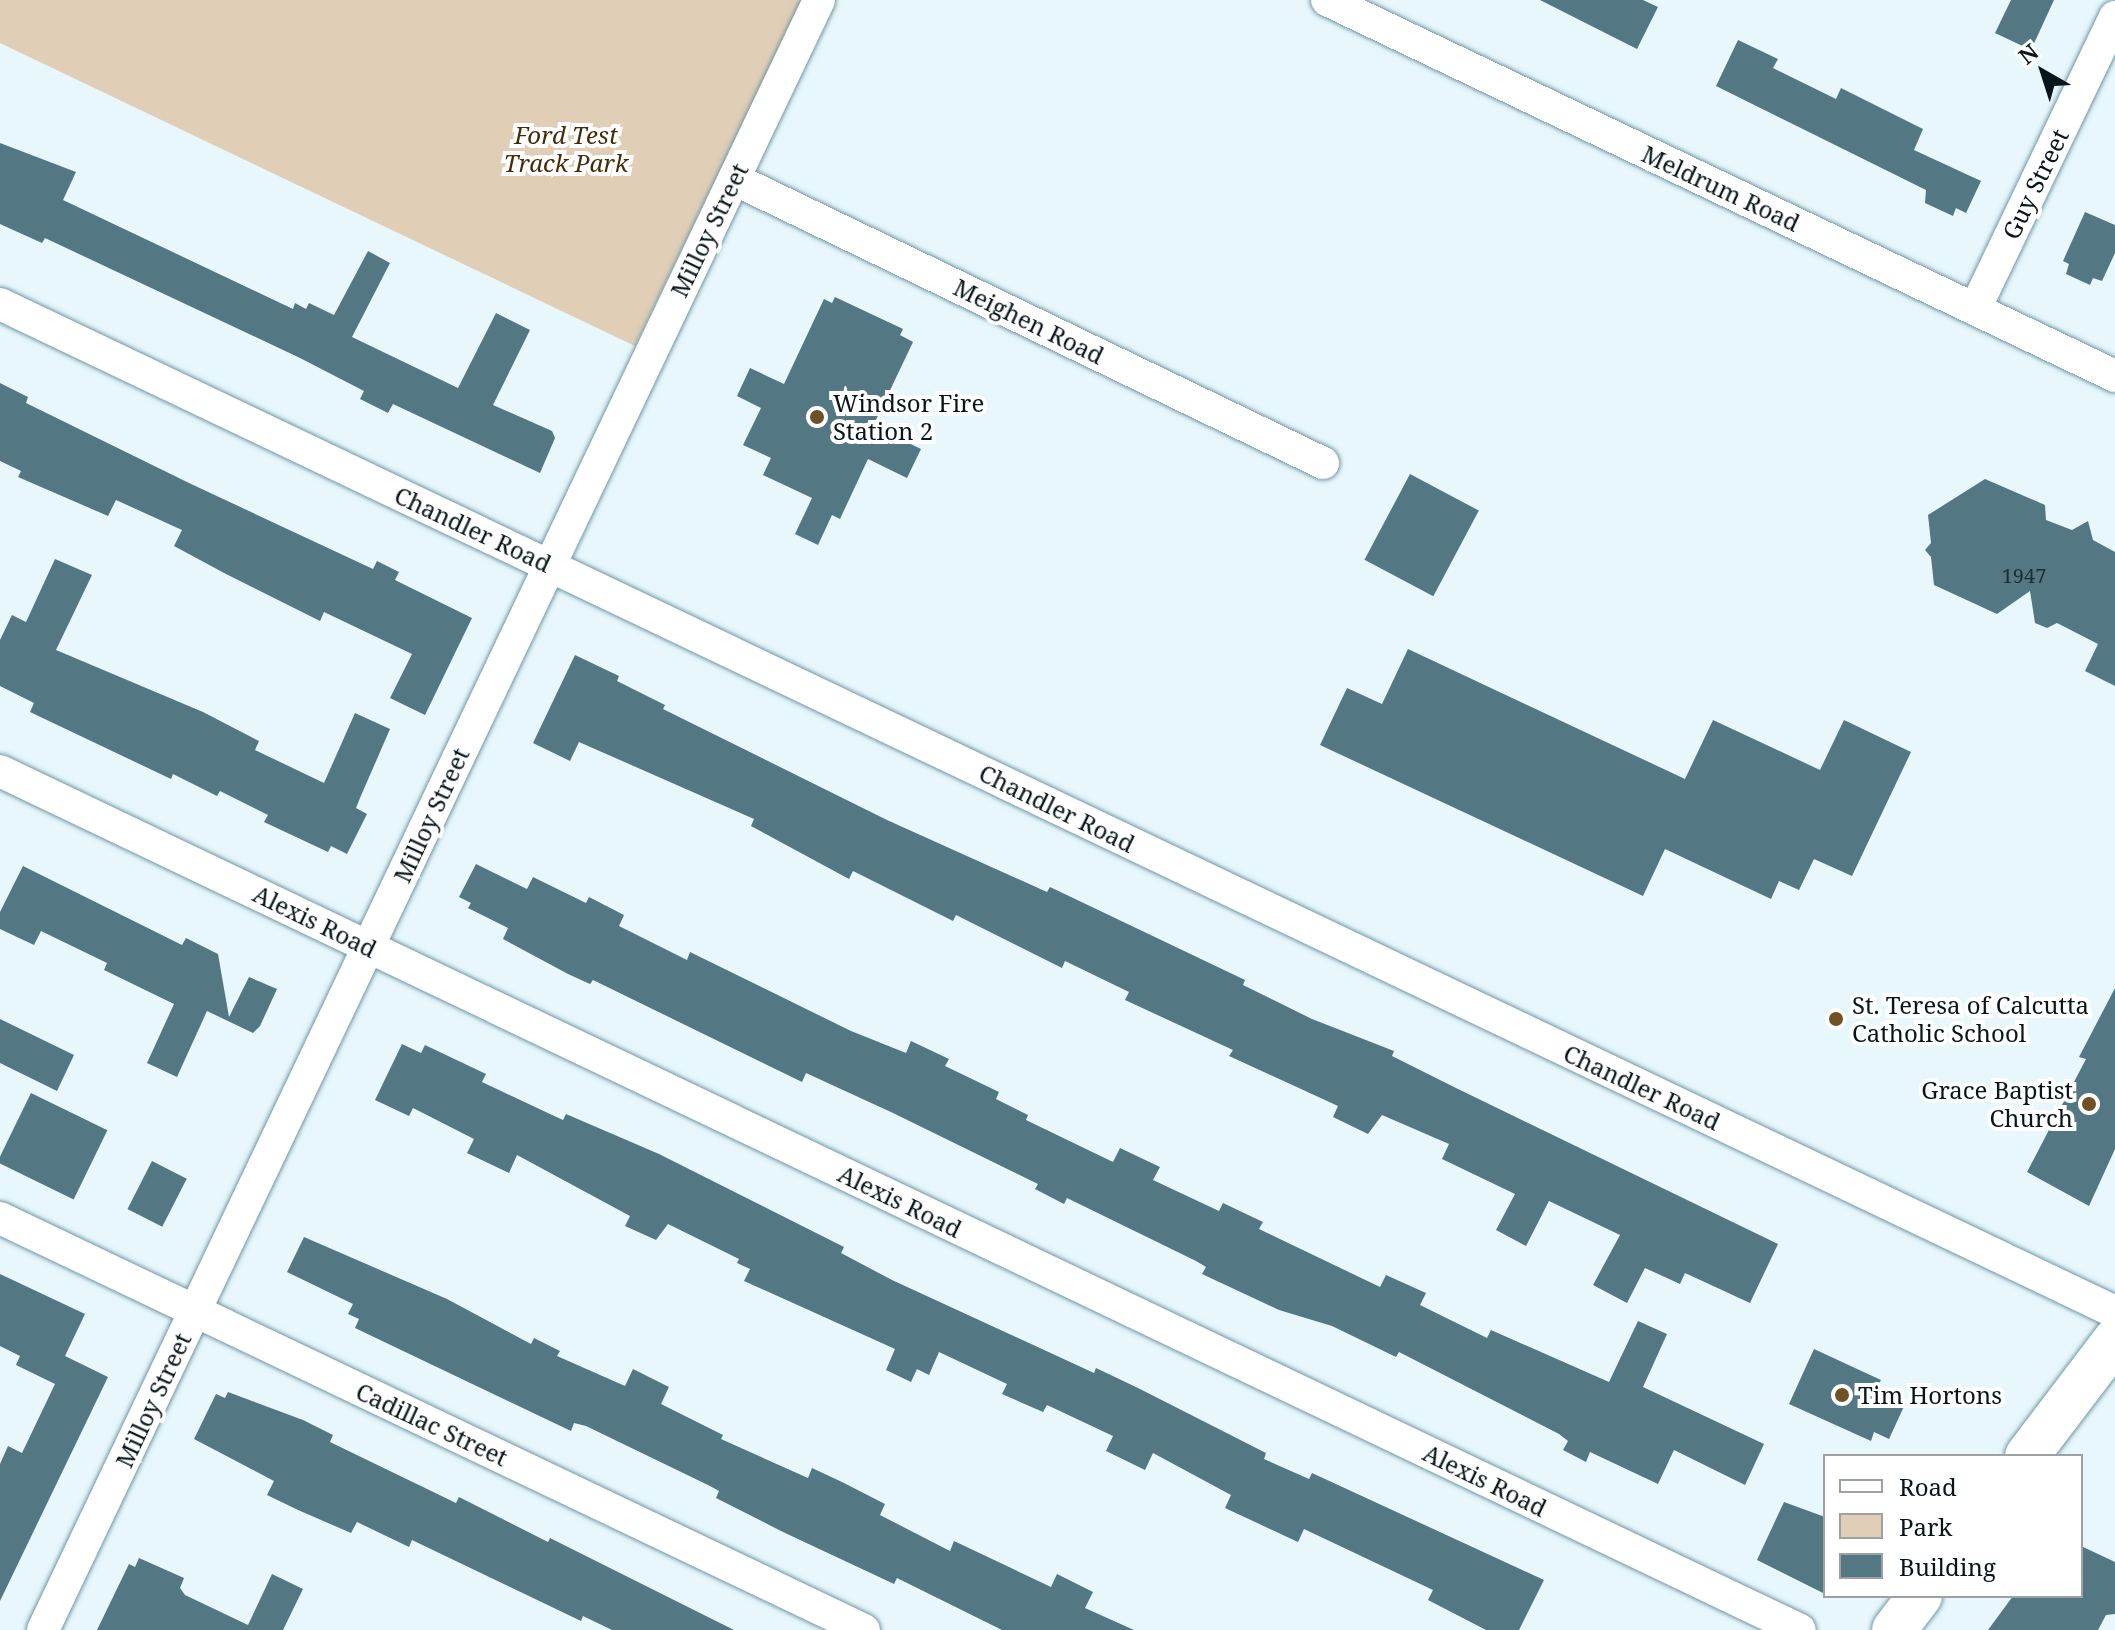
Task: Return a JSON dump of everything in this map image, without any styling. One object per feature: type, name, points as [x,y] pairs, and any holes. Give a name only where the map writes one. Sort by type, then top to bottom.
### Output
[{"type":"main road","points":[[2029,1454],[2115,1340]]},
{"type":"main road","points":[[1894,1630],[1918,1598]]},
{"type":"street","name":"Milloy Street","points":[[43,1630],[819,0]]},
{"type":"street","name":"Meldrum Road","points":[[1327,0],[2115,376]]},
{"type":"street","name":"Guy Street","points":[[1975,309],[2115,17]]},
{"type":"street","name":"Meighen Road","points":[[734,179],[1323,463]]},
{"type":"street","name":"Chandler Road","points":[[0,304],[2115,1312]]},
{"type":"street","name":"Alexis Road","points":[[0,771],[1800,1630]]},
{"type":"street","name":"Cadillac Street","points":[[0,1218],[864,1630]]},
{"type":"green space","name":"Ford Test Track Park","points":[[0,0],[802,0],[635,346],[0,43]]},
{"type":"building","points":[[1540,0],[1643,0],[1658,7],[1637,49]]},
{"type":"building","points":[[2011,0],[2054,0],[2031,50],[1995,33]]},
{"type":"building","points":[[1738,40],[1778,59],[1773,68],[1836,99],[1841,88],[1923,129],[1914,150],[1981,181],[1966,213],[1956,208],[1953,216],[1925,203],[1926,190],[1716,86]]},
{"type":"building","points":[[0,143],[76,172],[63,200],[293,309],[295,303],[306,309],[309,303],[334,315],[368,251],[390,263],[352,337],[458,388],[496,313],[530,330],[493,405],[552,431],[555,438],[540,473],[393,404],[388,413],[360,399],[364,391],[300,358],[45,238],[42,243],[0,224]]},
{"type":"building","points":[[2085,212],[2115,225],[2115,253],[2102,281],[2093,278],[2090,285],[2066,274],[2069,264],[2063,261]]},
{"type":"building","name":"Windsor Fire Station 2","points":[[835,297],[903,329],[900,335],[913,342],[873,426],[921,449],[907,478],[868,459],[840,519],[832,515],[818,545],[795,534],[812,498],[763,475],[771,458],[743,445],[761,408],[737,396],[750,368],[784,384],[824,299],[832,303]]},
{"type":"building","points":[[0,383],[28,397],[26,403],[189,483],[373,569],[377,561],[399,572],[395,580],[472,618],[425,715],[390,698],[412,654],[324,612],[320,621],[226,574],[174,546],[182,530],[116,500],[108,516],[18,477],[21,471],[0,461]]},
{"type":"building","points":[[1410,474],[1479,511],[1433,596],[1364,560]]},
{"type":"building","points":[[1985,479],[2045,505],[2046,520],[2072,530],[2088,521],[2093,540],[2115,552],[2115,686],[2085,671],[2098,644],[2057,623],[2047,628],[2035,623],[2030,591],[1997,614],[1934,585],[1931,557],[1925,550],[1931,543],[1928,515]]},
{"type":"building","points":[[55,559],[92,575],[56,650],[203,712],[259,741],[255,750],[324,783],[355,713],[390,729],[356,808],[367,814],[347,854],[331,846],[328,852],[264,822],[268,815],[220,791],[217,796],[173,774],[171,779],[30,712],[34,703],[0,686],[0,640],[12,615],[26,622]]},
{"type":"building","points":[[1408,649],[1685,779],[1713,720],[1820,770],[1844,720],[1911,752],[1852,876],[1814,859],[1799,890],[1779,881],[1771,899],[1665,849],[1643,896],[1320,745],[1347,688],[1382,704]]},
{"type":"building","points":[[575,655],[619,676],[617,681],[665,705],[663,709],[887,820],[1047,892],[1050,887],[1245,980],[1243,985],[1312,1019],[1394,1051],[1392,1056],[1778,1244],[1750,1303],[1685,1273],[1680,1284],[1645,1268],[1627,1303],[1593,1285],[1620,1235],[1549,1201],[1526,1246],[1496,1230],[1515,1194],[1442,1159],[1449,1144],[1382,1115],[1368,1134],[1333,1117],[1338,1106],[1229,1056],[1233,1050],[1125,1000],[1129,992],[1065,961],[1062,968],[956,915],[953,921],[853,871],[849,879],[751,826],[754,819],[579,742],[570,761],[533,743]]},
{"type":"building","points":[[476,864],[527,889],[533,877],[586,903],[589,897],[624,915],[619,926],[687,960],[690,952],[851,1031],[906,1053],[911,1041],[949,1059],[945,1066],[999,1092],[996,1099],[1028,1115],[1026,1120],[1113,1162],[1120,1148],[1160,1167],[1153,1180],[1219,1211],[1223,1203],[1263,1222],[1259,1229],[1380,1287],[1386,1275],[1426,1293],[1420,1305],[1487,1338],[1491,1330],[1609,1382],[1638,1321],[1667,1334],[1643,1387],[1764,1444],[1745,1485],[1674,1450],[1658,1484],[1590,1452],[1586,1462],[1563,1450],[1568,1441],[1559,1434],[1399,1352],[1396,1357],[1332,1326],[1279,1310],[1202,1274],[1206,1267],[1196,1261],[1067,1198],[1064,1204],[1035,1189],[1038,1184],[893,1113],[806,1073],[802,1082],[593,980],[590,984],[568,974],[503,939],[508,928],[468,908],[471,903],[459,897]]},
{"type":"building","points":[[23,866],[182,945],[186,938],[218,954],[229,1017],[249,977],[277,989],[260,1026],[253,1033],[207,1011],[177,1077],[147,1063],[174,1004],[104,970],[107,963],[41,931],[34,945],[0,929],[0,912]]},
{"type":"building","name":"Grace Baptist Church","points":[[2115,988],[2115,1149],[2089,1206],[2027,1172],[2086,1059],[2079,1057]]},
{"type":"building","points":[[0,1019],[74,1055],[57,1091],[0,1063]]},
{"type":"building","points":[[402,1044],[421,1053],[425,1045],[486,1074],[482,1082],[550,1114],[563,1120],[566,1114],[659,1154],[844,1247],[841,1253],[892,1280],[1094,1373],[1096,1368],[1138,1388],[1266,1453],[1264,1459],[1309,1479],[1312,1473],[1544,1580],[1519,1630],[1486,1630],[1428,1600],[1433,1590],[1304,1529],[1298,1542],[1225,1508],[1231,1495],[1153,1453],[1145,1470],[1106,1451],[1113,1436],[1047,1405],[1043,1412],[1002,1394],[1007,1384],[939,1352],[929,1375],[917,1369],[911,1382],[886,1370],[895,1349],[744,1281],[750,1269],[737,1263],[739,1259],[668,1224],[656,1240],[625,1226],[630,1216],[517,1155],[509,1173],[467,1153],[474,1139],[413,1108],[409,1116],[375,1100]]},
{"type":"building","points":[[31,1093],[107,1130],[74,1199],[0,1164],[0,1157]]},
{"type":"building","points":[[152,1161],[187,1179],[162,1227],[127,1209]]},
{"type":"building","points":[[304,1237],[447,1299],[531,1344],[534,1338],[560,1351],[557,1356],[625,1386],[633,1369],[669,1387],[661,1404],[723,1435],[721,1439],[808,1478],[812,1468],[842,1482],[885,1504],[880,1515],[950,1551],[954,1541],[1051,1587],[1057,1574],[1093,1592],[1085,1608],[1134,1630],[1002,1630],[897,1578],[894,1584],[783,1532],[716,1498],[719,1491],[710,1486],[586,1426],[574,1423],[571,1431],[355,1328],[359,1319],[348,1314],[353,1304],[287,1272]]},
{"type":"building","points":[[0,1274],[85,1314],[65,1356],[108,1377],[0,1601],[0,1464],[8,1446],[22,1453],[55,1384],[16,1365],[20,1356],[0,1346]]},
{"type":"building","name":"Tim Hortons","points":[[1814,1349],[1881,1380],[1876,1388],[1906,1402],[1889,1439],[1874,1432],[1871,1441],[1789,1404]]},
{"type":"building","points":[[228,1392],[303,1420],[333,1435],[330,1442],[456,1503],[459,1497],[548,1542],[550,1538],[734,1630],[612,1630],[583,1616],[581,1621],[412,1540],[409,1547],[357,1522],[351,1533],[298,1510],[267,1495],[274,1481],[194,1439],[216,1394],[225,1398]]},
{"type":"building","points":[[1784,1502],[1823,1516],[1823,1593],[1757,1560]]},
{"type":"building","points":[[2083,1547],[2115,1562],[2115,1614],[2106,1615],[2098,1630],[1988,1630],[2012,1598],[2083,1598]]},
{"type":"building","points":[[139,1558],[184,1578],[180,1588],[185,1595],[248,1625],[272,1574],[303,1589],[283,1630],[97,1630],[129,1564],[135,1567]]},
{"type":"place","name":"Windsor Fire Station 2","points":[[817,417]]},
{"type":"place","name":"St. Teresa of Calcutta Catholic School","points":[[1836,1019]]},
{"type":"place","name":"Grace Baptist Church","points":[[2089,1104]]},
{"type":"place","name":"Tim Hortons","points":[[1842,1395]]}]
